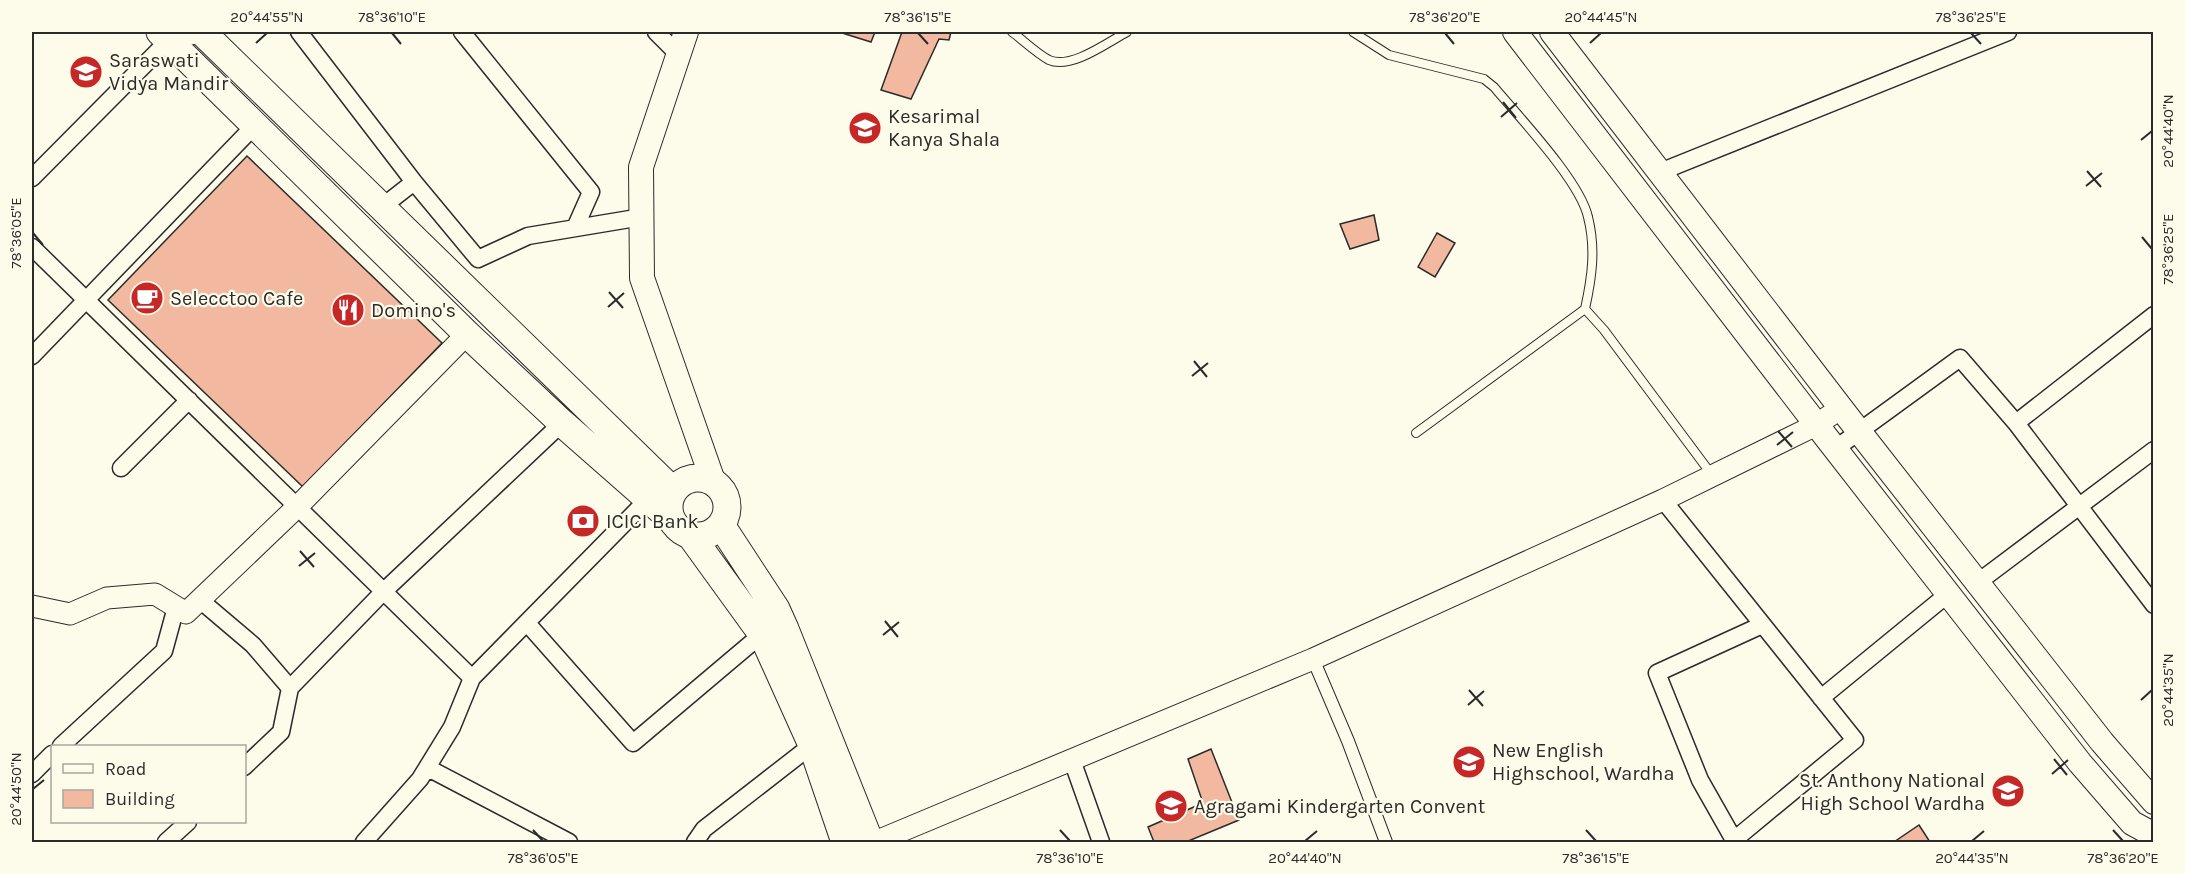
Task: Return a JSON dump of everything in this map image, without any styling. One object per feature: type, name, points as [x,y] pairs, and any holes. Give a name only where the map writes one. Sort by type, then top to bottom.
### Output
[{"type":"main road","points":[[205,32],[458,282],[660,488],[670,518],[682,532],[691,536],[710,534],[721,525],[727,513],[727,503],[724,494],[709,472],[642,278],[641,167],[686,32]]},
{"type":"main road","points":[[1515,32],[1816,425],[2095,780],[2132,823],[2154,835]]},
{"type":"main road","points":[[1552,32],[1977,583],[2102,742],[2154,802]]},
{"type":"main road","points":[[164,36],[467,334],[562,423],[660,488]]},
{"type":"main road","points":[[660,488],[690,472],[709,472]]},
{"type":"main road","points":[[721,525],[776,609],[873,843]]},
{"type":"main road","points":[[691,536],[762,634],[812,745],[845,843]]},
{"type":"street","points":[[32,178],[164,36],[205,32]]},
{"type":"street","points":[[300,32],[414,182],[478,259]]},
{"type":"street","points":[[462,32],[591,192],[575,228]]},
{"type":"street","points":[[656,32],[678,54]]},
{"type":"street","points":[[1660,172],[2008,32]]},
{"type":"street","points":[[32,356],[255,125]]},
{"type":"street","points":[[382,207],[414,182]]},
{"type":"street","points":[[458,282],[478,259],[528,236],[642,218]]},
{"type":"street","points":[[32,247],[472,678]]},
{"type":"street","points":[[2016,423],[2154,315]]},
{"type":"street","points":[[32,606],[70,614],[107,598],[155,594],[186,613],[297,507],[467,334]]},
{"type":"street","points":[[1835,449],[1959,358],[2016,423],[2154,605]]},
{"type":"street","points":[[121,468],[189,400]]},
{"type":"street","points":[[873,843],[1313,658],[1663,500],[1816,425],[1841,408]]},
{"type":"street","points":[[246,765],[281,732],[290,688],[384,591],[562,423]]},
{"type":"street","points":[[1977,583],[2154,450]]},
{"type":"street","points":[[364,843],[428,768],[452,728],[472,678],[660,488]]},
{"type":"street","points":[[1663,500],[1856,740],[1734,840],[1700,780],[1657,673],[1762,625]]},
{"type":"street","points":[[1821,698],[1948,594]]},
{"type":"street","points":[[200,600],[253,645],[290,688]]},
{"type":"street","points":[[63,745],[164,651],[176,607]]},
{"type":"street","points":[[527,623],[633,743],[762,634]]},
{"type":"street","points":[[1313,658],[1352,751],[1386,843]]},
{"type":"street","points":[[695,843],[704,829],[812,745]]},
{"type":"street","points":[[32,774],[51,755]]},
{"type":"street","points":[[1072,760],[1101,843]]},
{"type":"street","points":[[428,768],[569,843]]},
{"type":"street","points":[[166,843],[187,823]]},
{"type":"lane","points":[[1011,32],[1049,60],[1061,63],[1087,54],[1127,32]]},
{"type":"lane","points":[[1353,32],[1389,55],[1484,79],[1498,92],[1552,157],[1583,203],[1588,217],[1593,265],[1586,309],[1416,434]]},
{"type":"lane","points":[[1586,309],[1713,476]]},
{"type":"building","points":[[839,32],[875,32],[871,42]]},
{"type":"building","points":[[902,32],[951,32],[949,40],[939,39],[911,99],[881,90]]},
{"type":"building","points":[[247,156],[442,343],[303,487],[108,300]]},
{"type":"building","points":[[1374,215],[1379,240],[1350,249],[1340,224]]},
{"type":"building","points":[[1437,233],[1455,243],[1435,277],[1418,267]]},
{"type":"building","points":[[1211,749],[1239,820],[1186,842],[1154,842],[1148,827],[1203,803],[1188,759]]},
{"type":"building","points":[[1919,825],[1930,842],[1894,842]]},
{"type":"place","name":"Saraswati Vidya Mandir","points":[[86,72]]},
{"type":"place","name":"Kesarimal Kanya Shala","points":[[865,128]]},
{"type":"place","name":"Selecctoo Cafe","points":[[147,298]]},
{"type":"place","name":"Domino's","points":[[348,310]]},
{"type":"place","name":"ICICI Bank","points":[[583,521]]},
{"type":"place","name":"New English Highschool, Wardha","points":[[1469,762]]},
{"type":"place","name":"St. Anthony National High School Wardha","points":[[2008,791]]},
{"type":"place","name":"Agragami Kindergarten Convent","points":[[1171,806]]}]
